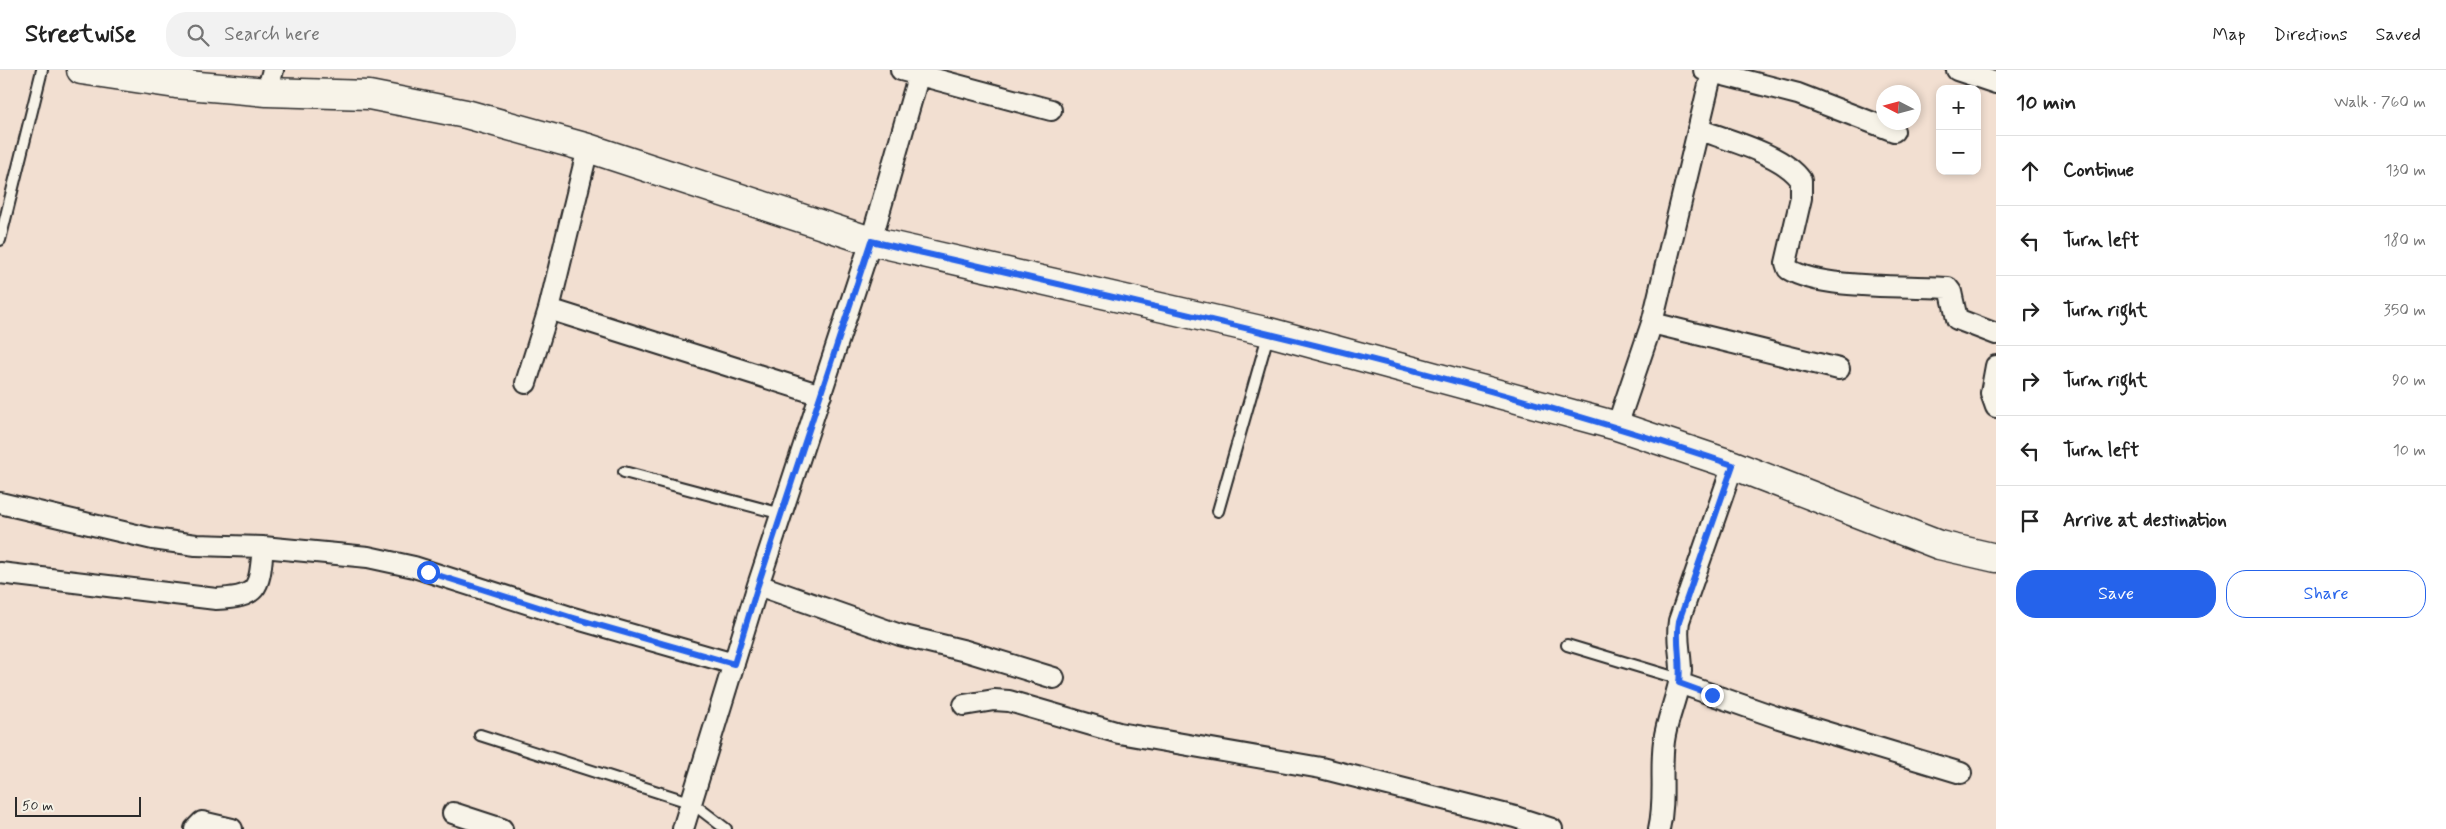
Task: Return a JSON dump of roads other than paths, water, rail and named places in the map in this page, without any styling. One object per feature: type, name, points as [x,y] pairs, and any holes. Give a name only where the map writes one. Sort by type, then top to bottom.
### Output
[{"type":"main road","points":[[81,70],[270,81],[369,95],[466,114],[588,148],[871,241],[1269,332],[1616,426],[1733,465],[1939,545],[1996,558]]},
{"type":"street","points":[[1958,70],[1996,83]]},
{"type":"street","points":[[1616,426],[1652,323],[1698,129],[1708,71],[1798,94],[1894,131]]},
{"type":"street","points":[[683,829],[758,585],[871,241],[914,72],[1051,110]]},
{"type":"street","points":[[1698,129],[1767,156],[1786,166],[1801,180],[1801,198],[1786,263],[1788,269],[1795,273],[1838,282],[1948,288],[1951,292],[1957,319],[1996,334]]},
{"type":"street","points":[[526,382],[548,309],[588,148]]},
{"type":"street","points":[[548,309],[821,396]]},
{"type":"street","points":[[1652,323],[1839,369]]},
{"type":"street","points":[[1996,366],[1991,393],[1996,407]]},
{"type":"street","points":[[1660,829],[1664,796],[1662,757],[1664,741],[1671,706],[1680,681],[1681,663],[1677,635],[1679,621],[1733,465]]},
{"type":"street","points":[[0,503],[153,539],[368,557],[414,567],[561,614],[734,664]]},
{"type":"street","points":[[0,573],[216,599],[234,598],[251,592],[259,582],[263,547]]},
{"type":"street","points":[[758,585],[900,635],[966,651],[1054,678]]},
{"type":"street","points":[[1680,681],[1779,718],[1960,773]]},
{"type":"street","points":[[964,705],[994,700],[1008,701],[1119,733],[1321,768],[1515,817],[1552,829]]},
{"type":"street","points":[[452,813],[502,829]]},
{"type":"street","points":[[195,829],[202,822],[232,829]]},
{"type":"lane","points":[[0,240],[42,70]]},
{"type":"lane","points":[[1218,511],[1269,332]]},
{"type":"lane","points":[[624,472],[782,514]]},
{"type":"lane","points":[[1567,645],[1680,681]]},
{"type":"lane","points":[[480,735],[692,803],[726,829]]}]
